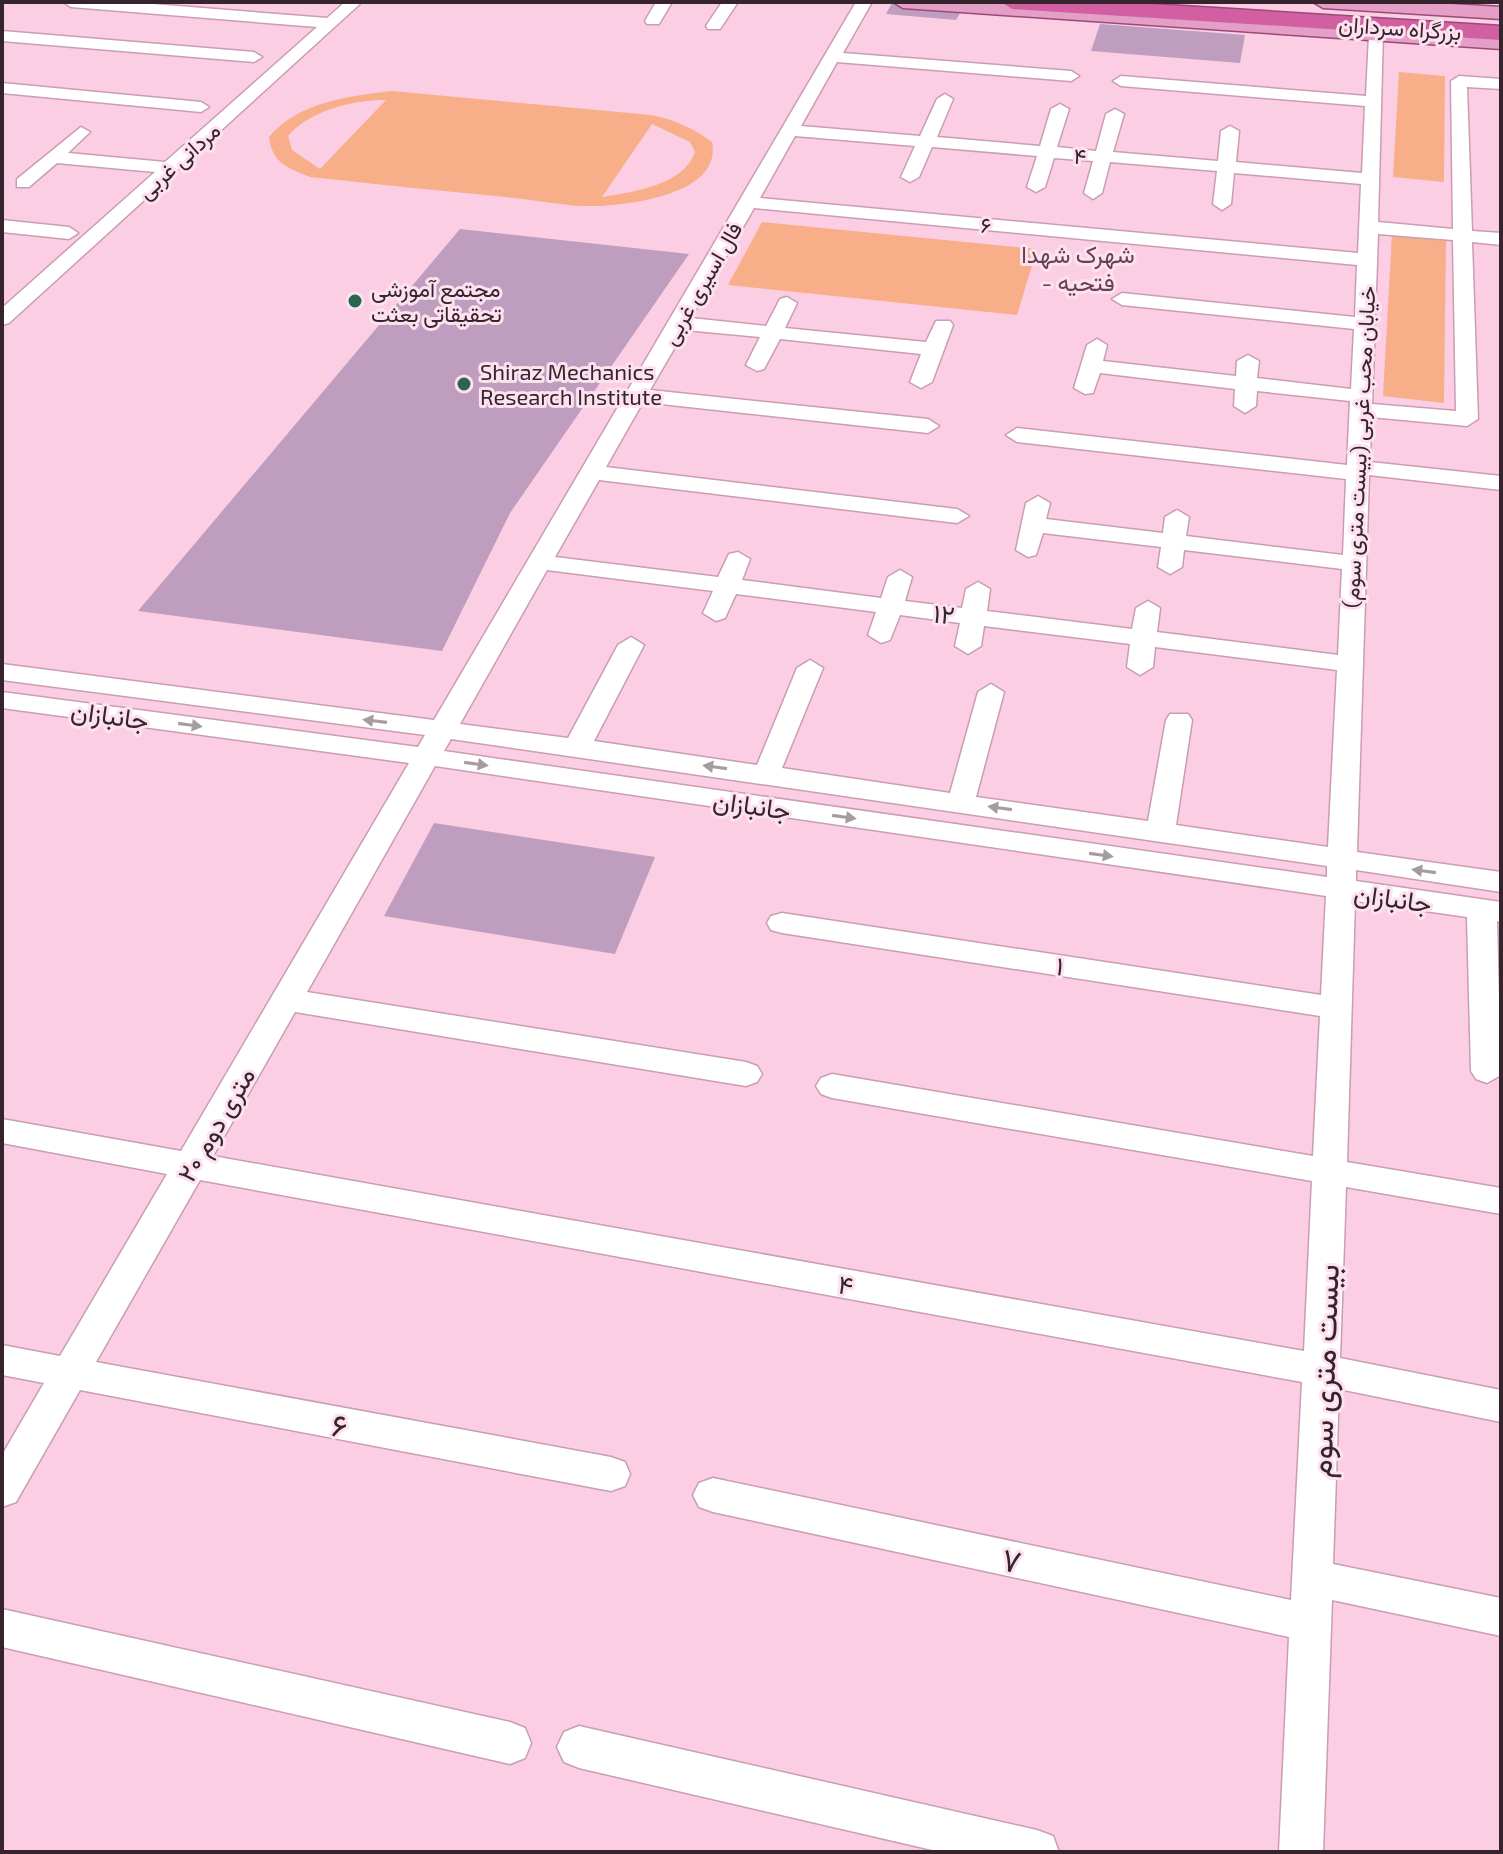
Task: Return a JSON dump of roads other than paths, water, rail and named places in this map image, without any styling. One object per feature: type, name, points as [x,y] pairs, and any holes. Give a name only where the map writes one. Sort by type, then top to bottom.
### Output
[{"type":"highway","name":"بزرگراه سرداران","points":[[1012,7],[1203,8],[1501,33]]},
{"type":"highway","points":[[1203,8],[1276,28]]},
{"type":"highway","name":"بزرگراه سرداران","points":[[1348,18],[1501,22]]},
{"type":"main road","points":[[903,2],[1012,7],[1501,43]]},
{"type":"main road","points":[[1323,2],[1501,13]]},
{"type":"street","points":[[71,2],[330,23]]},
{"type":"street","points":[[199,25],[227,2]]},
{"type":"street","name":"مردانی غربی","points":[[2,319],[10,303],[169,168],[354,2]]},
{"type":"street","points":[[653,21],[664,2]]},
{"type":"street","points":[[714,26],[730,2]]},
{"type":"street","name":"فال اسیری غربی","points":[[435,743],[864,2]]},
{"type":"street","points":[[99,16],[116,4]]},
{"type":"street","name":"خیابان محب غربی (بیست متری سوم)","points":[[1340,874],[1377,35]]},
{"type":"street","points":[[2,36],[254,57]]},
{"type":"street","points":[[61,57],[79,43]]},
{"type":"street","points":[[832,57],[1071,76]]},
{"type":"street","points":[[27,90],[44,77]]},
{"type":"street","points":[[1121,81],[1374,102]]},
{"type":"street","points":[[1085,388],[1094,356],[1467,419],[1460,235],[1459,81],[1501,84]]},
{"type":"street","points":[[104,112],[134,86]]},
{"type":"street","points":[[7,95],[27,90],[201,107]]},
{"type":"street","points":[[910,177],[945,99]]},
{"type":"street","points":[[1036,187],[1060,109]]},
{"type":"street","points":[[1093,193],[1115,114]]},
{"type":"street","name":"۴","points":[[790,130],[1370,179]]},
{"type":"street","points":[[1222,204],[1230,131]]},
{"type":"street","points":[[23,183],[81,132]]},
{"type":"street","points":[[53,157],[169,168]]},
{"type":"street","name":"۶","points":[[748,202],[1367,260]]},
{"type":"street","points":[[2,226],[69,233]]},
{"type":"street","points":[[1368,227],[1501,239]]},
{"type":"street","points":[[1123,300],[1364,324]]},
{"type":"street","points":[[757,365],[787,303]]},
{"type":"street","points":[[678,323],[934,349]]},
{"type":"street","points":[[921,382],[943,325]]},
{"type":"street","points":[[636,395],[928,425]]},
{"type":"street","points":[[1017,435],[1501,483]]},
{"type":"street","points":[[591,472],[957,516]]},
{"type":"street","points":[[1028,550],[1036,514],[1173,542],[1353,563]]},
{"type":"street","points":[[1170,567],[1177,517]]},
{"type":"street","points":[[716,613],[738,559]]},
{"type":"street","name":"۱۲","points":[[539,562],[1348,664]]},
{"type":"street","points":[[881,635],[900,577]]},
{"type":"street","points":[[968,646],[978,589]]},
{"type":"street","points":[[1140,667],[1148,608]]},
{"type":"street","points":[[577,747],[631,645]]},
{"type":"street","points":[[766,775],[810,668]]},
{"type":"street","name":"جانبازان","points":[[2,672],[435,743],[1340,874],[1501,882]]},
{"type":"street","points":[[961,802],[991,692]]},
{"type":"street","name":"جانبازان","points":[[2,700],[435,743],[577,747],[1161,831],[1491,910]]},
{"type":"street","points":[[1161,831],[1179,720]]},
{"type":"street","name":"۲۰ متری دوم","points":[[2,1490],[435,743]]},
{"type":"street","name":"بیست متری سوم","points":[[1301,1852],[1340,874]]},
{"type":"street","points":[[1487,1071],[1491,910]]},
{"type":"street","name":"۱","points":[[782,923],[1337,1008]]},
{"type":"street","points":[[287,1000],[746,1074]]},
{"type":"street","points":[[832,1086],[1501,1201]]},
{"type":"street","points":[[2,1131],[190,1167]]},
{"type":"street","name":"۴","points":[[190,1167],[1322,1370],[1501,1406]]},
{"type":"street","name":"۶","points":[[2,1360],[611,1474]]},
{"type":"street","name":"۷","points":[[713,1495],[1311,1623]]},
{"type":"street","points":[[1313,1578],[1501,1617]]},
{"type":"street","points":[[2,1628],[510,1743]]},
{"type":"street","points":[[579,1747],[1037,1852]]},
{"type":"place","name":"مجتمع آموزشی تحقیقاتی بعثت","points":[[355,301]]},
{"type":"place","name":"Shiraz Mechanics Research Institute","points":[[464,384]]},
{"type":"district","name":"شهرک شهدا - فتحیه","points":[[1078,267]]}]
